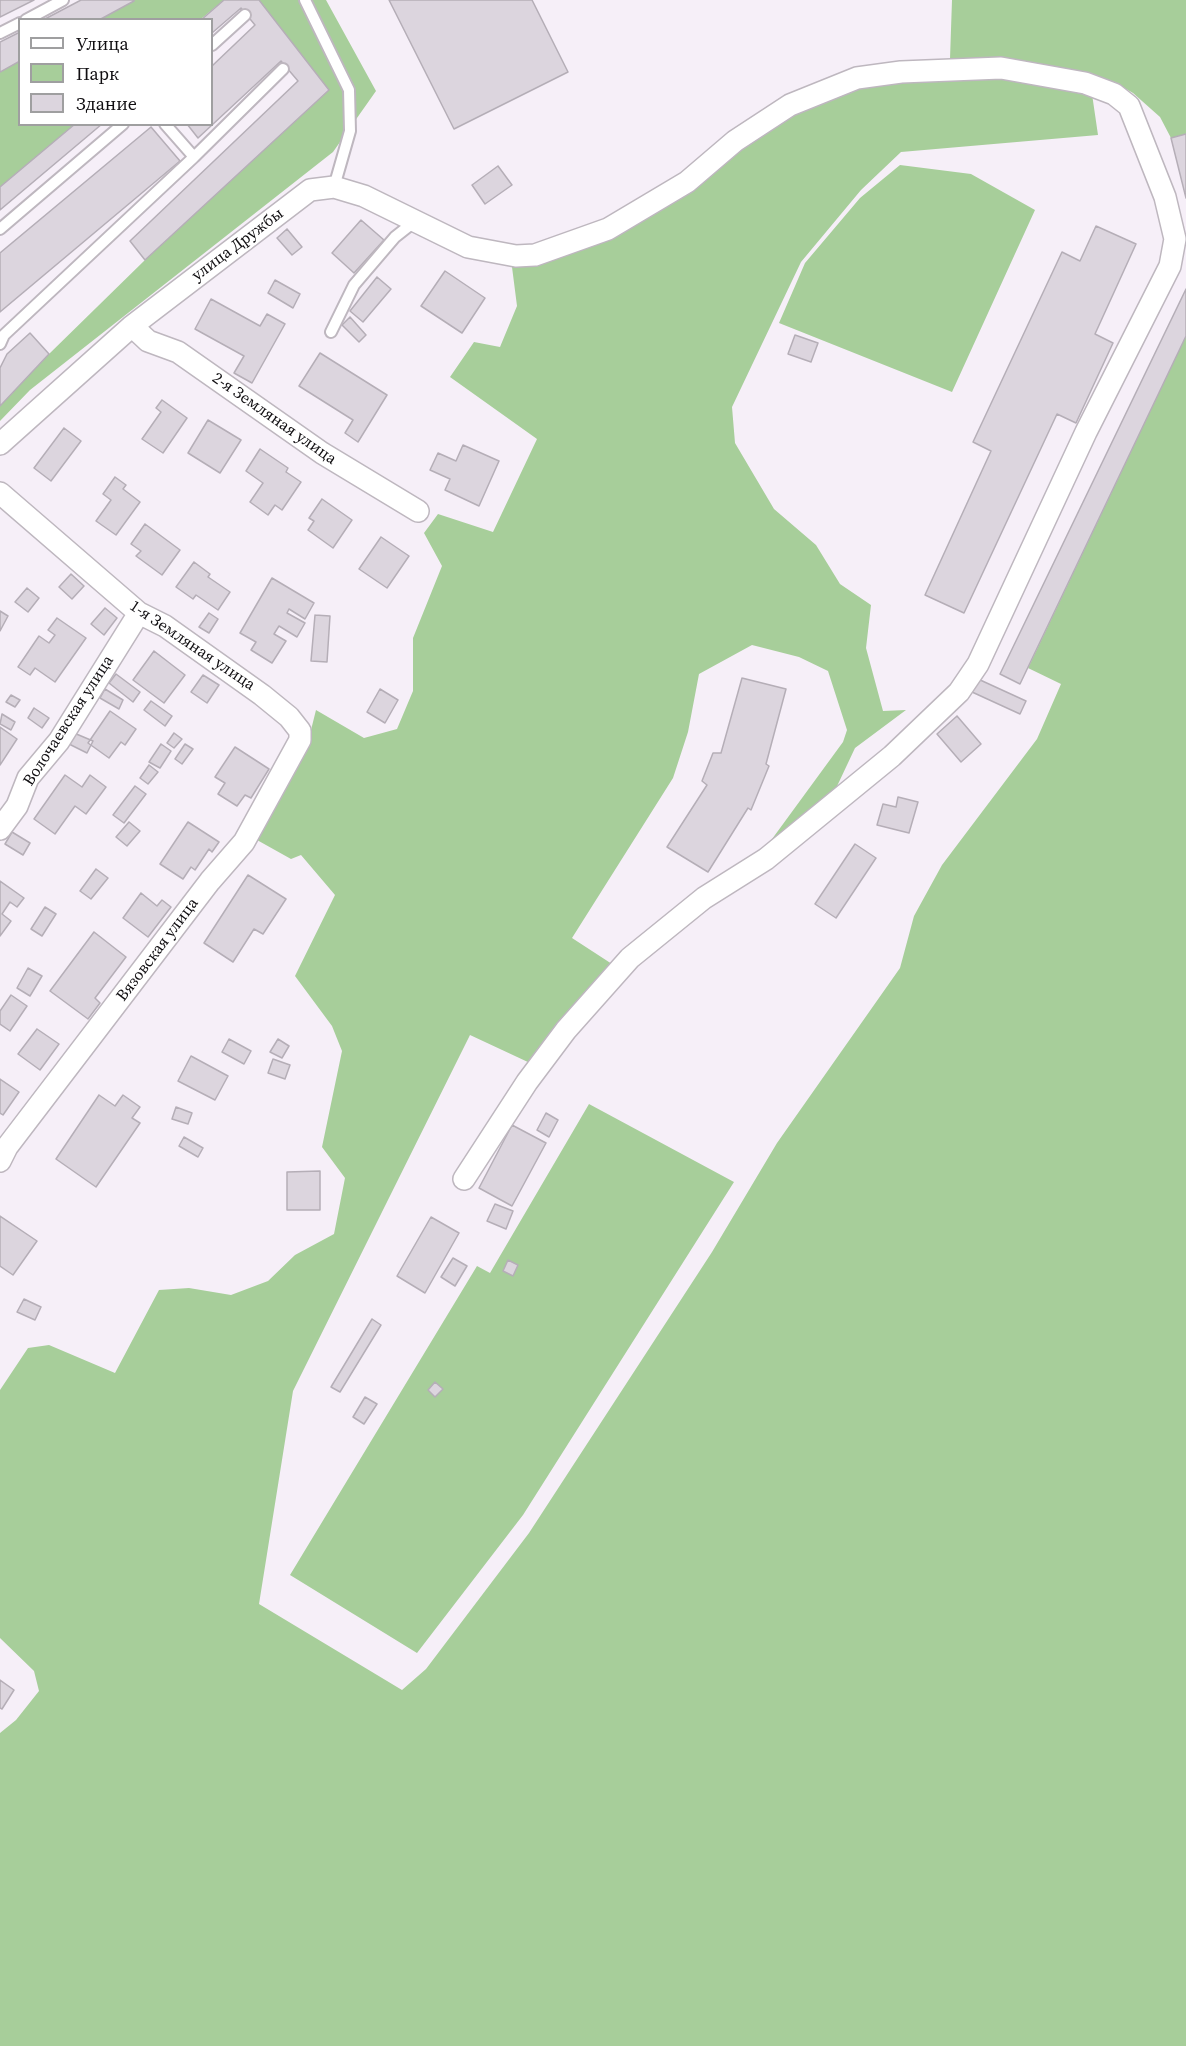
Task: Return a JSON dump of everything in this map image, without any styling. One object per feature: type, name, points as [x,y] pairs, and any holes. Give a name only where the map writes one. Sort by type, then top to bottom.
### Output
[{"type":"street","name":"улица Дружбы","points":[[0,444],[132,326],[310,190],[334,187],[364,196],[468,247],[516,256],[535,255],[608,229],[687,182],[735,141],[790,105],[857,78],[960,68],[1001,68],[1085,83],[1114,94],[1129,106],[1165,197],[1175,239],[1166,276],[1086,432],[978,664],[959,692],[892,756],[766,859],[704,898],[630,958],[566,1030],[527,1082],[464,1179]]},
{"type":"street","name":"2-я Земляная улица","points":[[132,326],[148,341],[178,352],[322,453],[418,511]]},
{"type":"street","name":"1-я Земляная улица","points":[[0,493],[139,613],[165,626],[262,695],[289,717],[300,731]]},
{"type":"street","name":"Волочаевская улица","points":[[0,829],[17,806],[28,778],[59,741],[139,613]]},
{"type":"street","name":"Вязовская улица","points":[[0,1161],[7,1147],[188,909],[244,842],[300,740],[300,731]]},
{"type":"lane","points":[[30,18],[63,0]]},
{"type":"lane","points":[[305,0],[349,90],[350,130],[334,187]]},
{"type":"lane","points":[[213,44],[244,15]]},
{"type":"lane","points":[[0,33],[18,24]]},
{"type":"lane","points":[[0,344],[4,335],[194,157],[283,69]]},
{"type":"lane","points":[[0,229],[121,126]]},
{"type":"lane","points":[[167,126],[194,157]]},
{"type":"lane","points":[[331,332],[354,285],[396,237],[414,222]]},
{"type":"green space","points":[[134,0],[224,0],[202,18],[102,18]]},
{"type":"green space","points":[[259,0],[326,0],[376,91],[333,152],[30,390],[0,421],[0,406],[49,354],[145,260],[328,90]]},
{"type":"green space","points":[[952,0],[1186,0],[1186,134],[1171,138],[1160,117],[1133,93],[1114,82],[1000,62],[950,59]]},
{"type":"green space","points":[[18,62],[18,126],[74,126],[0,187],[0,72]]},
{"type":"green space","points":[[999,75],[1092,94],[1098,135],[901,152],[861,190],[801,262],[732,407],[735,443],[774,509],[816,545],[840,584],[871,605],[866,648],[883,711],[906,710],[855,748],[831,799],[764,850],[843,742],[847,730],[828,671],[799,657],[752,645],[699,674],[688,732],[673,778],[572,938],[612,964],[530,1063],[470,1035],[293,1391],[259,1604],[402,1690],[426,1669],[529,1533],[712,1252],[777,1143],[900,968],[914,916],[942,865],[1037,739],[1061,684],[1028,668],[1186,336],[1186,2046],[0,2046],[0,1733],[16,1720],[39,1691],[34,1671],[0,1638],[0,1390],[28,1348],[49,1345],[115,1373],[159,1290],[189,1288],[231,1295],[268,1281],[295,1255],[334,1234],[345,1178],[322,1147],[342,1051],[332,1026],[295,976],[335,895],[301,855],[291,859],[257,840],[305,754],[316,710],[364,738],[397,729],[413,691],[413,638],[442,566],[424,533],[438,514],[493,532],[537,439],[450,377],[474,342],[500,347],[517,306],[512,267],[541,262],[741,148],[793,111],[860,86],[905,78]]},
{"type":"green space","points":[[900,165],[971,174],[1035,210],[952,392],[779,323],[805,263],[860,198]]},
{"type":"green space","points":[[589,1104],[734,1182],[523,1515],[417,1653],[290,1575],[477,1266],[490,1273]]},
{"type":"building","points":[[0,0],[34,0],[0,17]]},
{"type":"building","points":[[81,0],[134,0],[103,18],[47,18]]},
{"type":"building","points":[[224,0],[259,0],[329,90],[145,260],[130,241],[298,81],[281,61],[213,124],[213,65],[255,25],[241,8],[213,32],[213,18],[203,18]]},
{"type":"building","points":[[389,0],[532,0],[568,72],[454,129]]},
{"type":"building","points":[[18,33],[18,62],[0,72],[0,42]]},
{"type":"building","points":[[73,126],[100,126],[0,210],[0,187]]},
{"type":"building","points":[[189,126],[211,126],[198,138]]},
{"type":"building","points":[[151,127],[180,161],[0,312],[0,253]]},
{"type":"building","points":[[1186,134],[1186,198],[1171,138]]},
{"type":"building","points":[[498,166],[512,185],[485,204],[472,185]]},
{"type":"building","points":[[361,220],[384,240],[354,273],[332,253]]},
{"type":"building","points":[[1096,226],[1136,244],[1095,334],[1113,343],[1076,423],[1057,414],[964,613],[925,595],[991,451],[973,442],[1062,252],[1080,261]]},
{"type":"building","points":[[287,229],[302,247],[292,255],[277,238]]},
{"type":"building","points":[[445,271],[485,298],[462,333],[421,306]]},
{"type":"building","points":[[377,277],[391,289],[363,322],[350,311]]},
{"type":"building","points":[[275,280],[300,294],[293,308],[268,293]]},
{"type":"building","points":[[1186,289],[1186,336],[1020,684],[1000,674]]},
{"type":"building","points":[[211,299],[260,326],[267,314],[285,324],[252,383],[234,373],[244,356],[195,329]]},
{"type":"building","points":[[350,317],[366,335],[359,342],[342,325]]},
{"type":"building","points":[[30,333],[49,354],[0,406],[0,368],[7,354]]},
{"type":"building","points":[[795,335],[818,343],[811,362],[788,354]]},
{"type":"building","points":[[320,353],[387,395],[358,442],[345,433],[353,420],[299,386]]},
{"type":"building","points":[[162,400],[187,418],[163,453],[142,439],[161,412],[156,408]]},
{"type":"building","points":[[208,420],[241,440],[220,473],[188,453]]},
{"type":"building","points":[[64,428],[81,441],[51,481],[34,468]]},
{"type":"building","points":[[463,445],[499,461],[479,506],[445,490],[450,479],[430,470],[438,453],[456,461]]},
{"type":"building","points":[[260,449],[288,468],[286,472],[301,482],[282,510],[275,505],[268,515],[250,502],[263,483],[246,471]]},
{"type":"building","points":[[115,477],[126,485],[123,489],[140,502],[116,535],[96,521],[111,500],[103,494]]},
{"type":"building","points":[[322,499],[352,520],[333,548],[308,530],[314,521],[309,518]]},
{"type":"building","points":[[145,524],[180,550],[162,575],[136,556],[141,551],[131,544]]},
{"type":"building","points":[[381,537],[409,556],[387,588],[359,569]]},
{"type":"building","points":[[194,562],[210,574],[208,577],[230,592],[218,610],[196,595],[193,599],[176,587]]},
{"type":"building","points":[[71,574],[84,586],[72,599],[59,587]]},
{"type":"building","points":[[272,578],[314,603],[305,619],[289,609],[287,613],[305,623],[297,637],[279,626],[274,634],[286,641],[272,663],[251,650],[256,642],[240,633]]},
{"type":"building","points":[[27,588],[39,598],[28,612],[15,602]]},
{"type":"building","points":[[105,608],[117,618],[104,635],[91,624]]},
{"type":"building","points":[[0,611],[8,616],[0,631]]},
{"type":"building","points":[[209,613],[218,619],[209,633],[199,627]]},
{"type":"building","points":[[315,615],[330,616],[327,662],[311,661]]},
{"type":"building","points":[[57,618],[86,638],[55,682],[35,668],[30,675],[18,667],[39,636],[49,643],[55,635],[48,630]]},
{"type":"building","points":[[154,651],[185,675],[164,703],[133,680]]},
{"type":"building","points":[[116,674],[140,692],[133,702],[109,683]]},
{"type":"building","points":[[203,675],[219,685],[207,703],[191,692]]},
{"type":"building","points":[[742,678],[786,689],[766,764],[769,766],[751,810],[748,808],[708,872],[667,847],[707,785],[702,781],[713,753],[721,753]]},
{"type":"building","points":[[978,679],[1026,701],[1020,714],[972,692]]},
{"type":"building","points":[[105,689],[123,700],[119,709],[100,698]]},
{"type":"building","points":[[380,689],[398,700],[385,723],[367,712]]},
{"type":"building","points":[[11,695],[20,700],[15,707],[6,702]]},
{"type":"building","points":[[151,701],[172,716],[165,726],[144,710]]},
{"type":"building","points":[[34,708],[49,718],[42,728],[28,718]]},
{"type":"building","points":[[110,711],[136,729],[125,745],[121,742],[109,758],[88,743]]},
{"type":"building","points":[[2,714],[15,722],[11,730],[0,724]]},
{"type":"building","points":[[957,716],[981,744],[961,762],[937,734]]},
{"type":"building","points":[[0,727],[17,739],[0,765]]},
{"type":"building","points":[[74,733],[93,741],[87,753],[69,744]]},
{"type":"building","points":[[174,733],[182,739],[174,748],[167,743]]},
{"type":"building","points":[[161,744],[171,751],[160,768],[149,762]]},
{"type":"building","points":[[185,744],[193,749],[182,764],[175,759]]},
{"type":"building","points":[[235,747],[269,769],[251,798],[245,795],[237,806],[218,794],[225,783],[215,777]]},
{"type":"building","points":[[149,765],[158,772],[148,784],[140,778]]},
{"type":"building","points":[[65,775],[82,787],[90,775],[106,787],[86,814],[75,806],[55,834],[34,819]]},
{"type":"building","points":[[135,786],[146,794],[124,823],[113,815]]},
{"type":"building","points":[[898,797],[918,802],[909,833],[877,825],[883,804],[896,807]]},
{"type":"building","points":[[129,822],[140,831],[127,846],[116,837]]},
{"type":"building","points":[[188,822],[219,842],[212,852],[209,849],[195,870],[191,867],[183,879],[160,864]]},
{"type":"building","points":[[12,832],[30,843],[23,855],[5,844]]},
{"type":"building","points":[[855,844],[876,858],[836,918],[815,904]]},
{"type":"building","points":[[96,869],[108,878],[91,899],[80,891]]},
{"type":"building","points":[[248,875],[286,899],[263,934],[254,929],[233,962],[204,943]]},
{"type":"building","points":[[0,881],[24,898],[17,907],[10,902],[2,914],[11,921],[0,936]]},
{"type":"building","points":[[141,893],[157,906],[162,900],[171,907],[148,937],[123,918]]},
{"type":"building","points":[[45,907],[56,914],[42,936],[31,929]]},
{"type":"building","points":[[94,932],[126,957],[95,998],[100,1003],[88,1019],[50,991]]},
{"type":"building","points":[[28,968],[42,976],[30,996],[17,988]]},
{"type":"building","points":[[11,995],[27,1006],[10,1031],[0,1024],[0,1011]]},
{"type":"building","points":[[37,1029],[59,1044],[40,1070],[18,1054]]},
{"type":"building","points":[[229,1039],[251,1051],[244,1064],[222,1052]]},
{"type":"building","points":[[278,1039],[289,1046],[282,1058],[270,1052]]},
{"type":"building","points":[[191,1056],[228,1076],[215,1100],[178,1081]]},
{"type":"building","points":[[273,1059],[290,1065],[285,1079],[268,1073]]},
{"type":"building","points":[[0,1079],[19,1092],[3,1115],[0,1113]]},
{"type":"building","points":[[99,1095],[115,1106],[123,1095],[140,1107],[132,1118],[140,1123],[96,1187],[56,1159]]},
{"type":"building","points":[[176,1107],[192,1113],[188,1124],[172,1119]]},
{"type":"building","points":[[546,1113],[558,1120],[549,1137],[537,1130]]},
{"type":"building","points":[[512,1125],[546,1143],[512,1206],[479,1188]]},
{"type":"building","points":[[184,1137],[203,1148],[198,1157],[179,1146]]},
{"type":"building","points":[[320,1171],[320,1210],[287,1210],[287,1172]]},
{"type":"building","points":[[495,1204],[513,1211],[506,1229],[487,1221]]},
{"type":"building","points":[[0,1216],[37,1241],[13,1275],[0,1266]]},
{"type":"building","points":[[431,1217],[459,1233],[425,1293],[397,1276]]},
{"type":"building","points":[[453,1258],[467,1266],[455,1286],[441,1277]]},
{"type":"building","points":[[508,1260],[518,1265],[513,1276],[503,1271]]},
{"type":"building","points":[[24,1299],[41,1307],[35,1320],[17,1312]]},
{"type":"building","points":[[372,1319],[381,1325],[340,1392],[331,1387]]},
{"type":"building","points":[[435,1382],[443,1389],[435,1397],[428,1390]]},
{"type":"building","points":[[365,1397],[377,1404],[364,1424],[353,1417]]},
{"type":"building","points":[[0,1680],[14,1690],[2,1709],[0,1708]]}]
